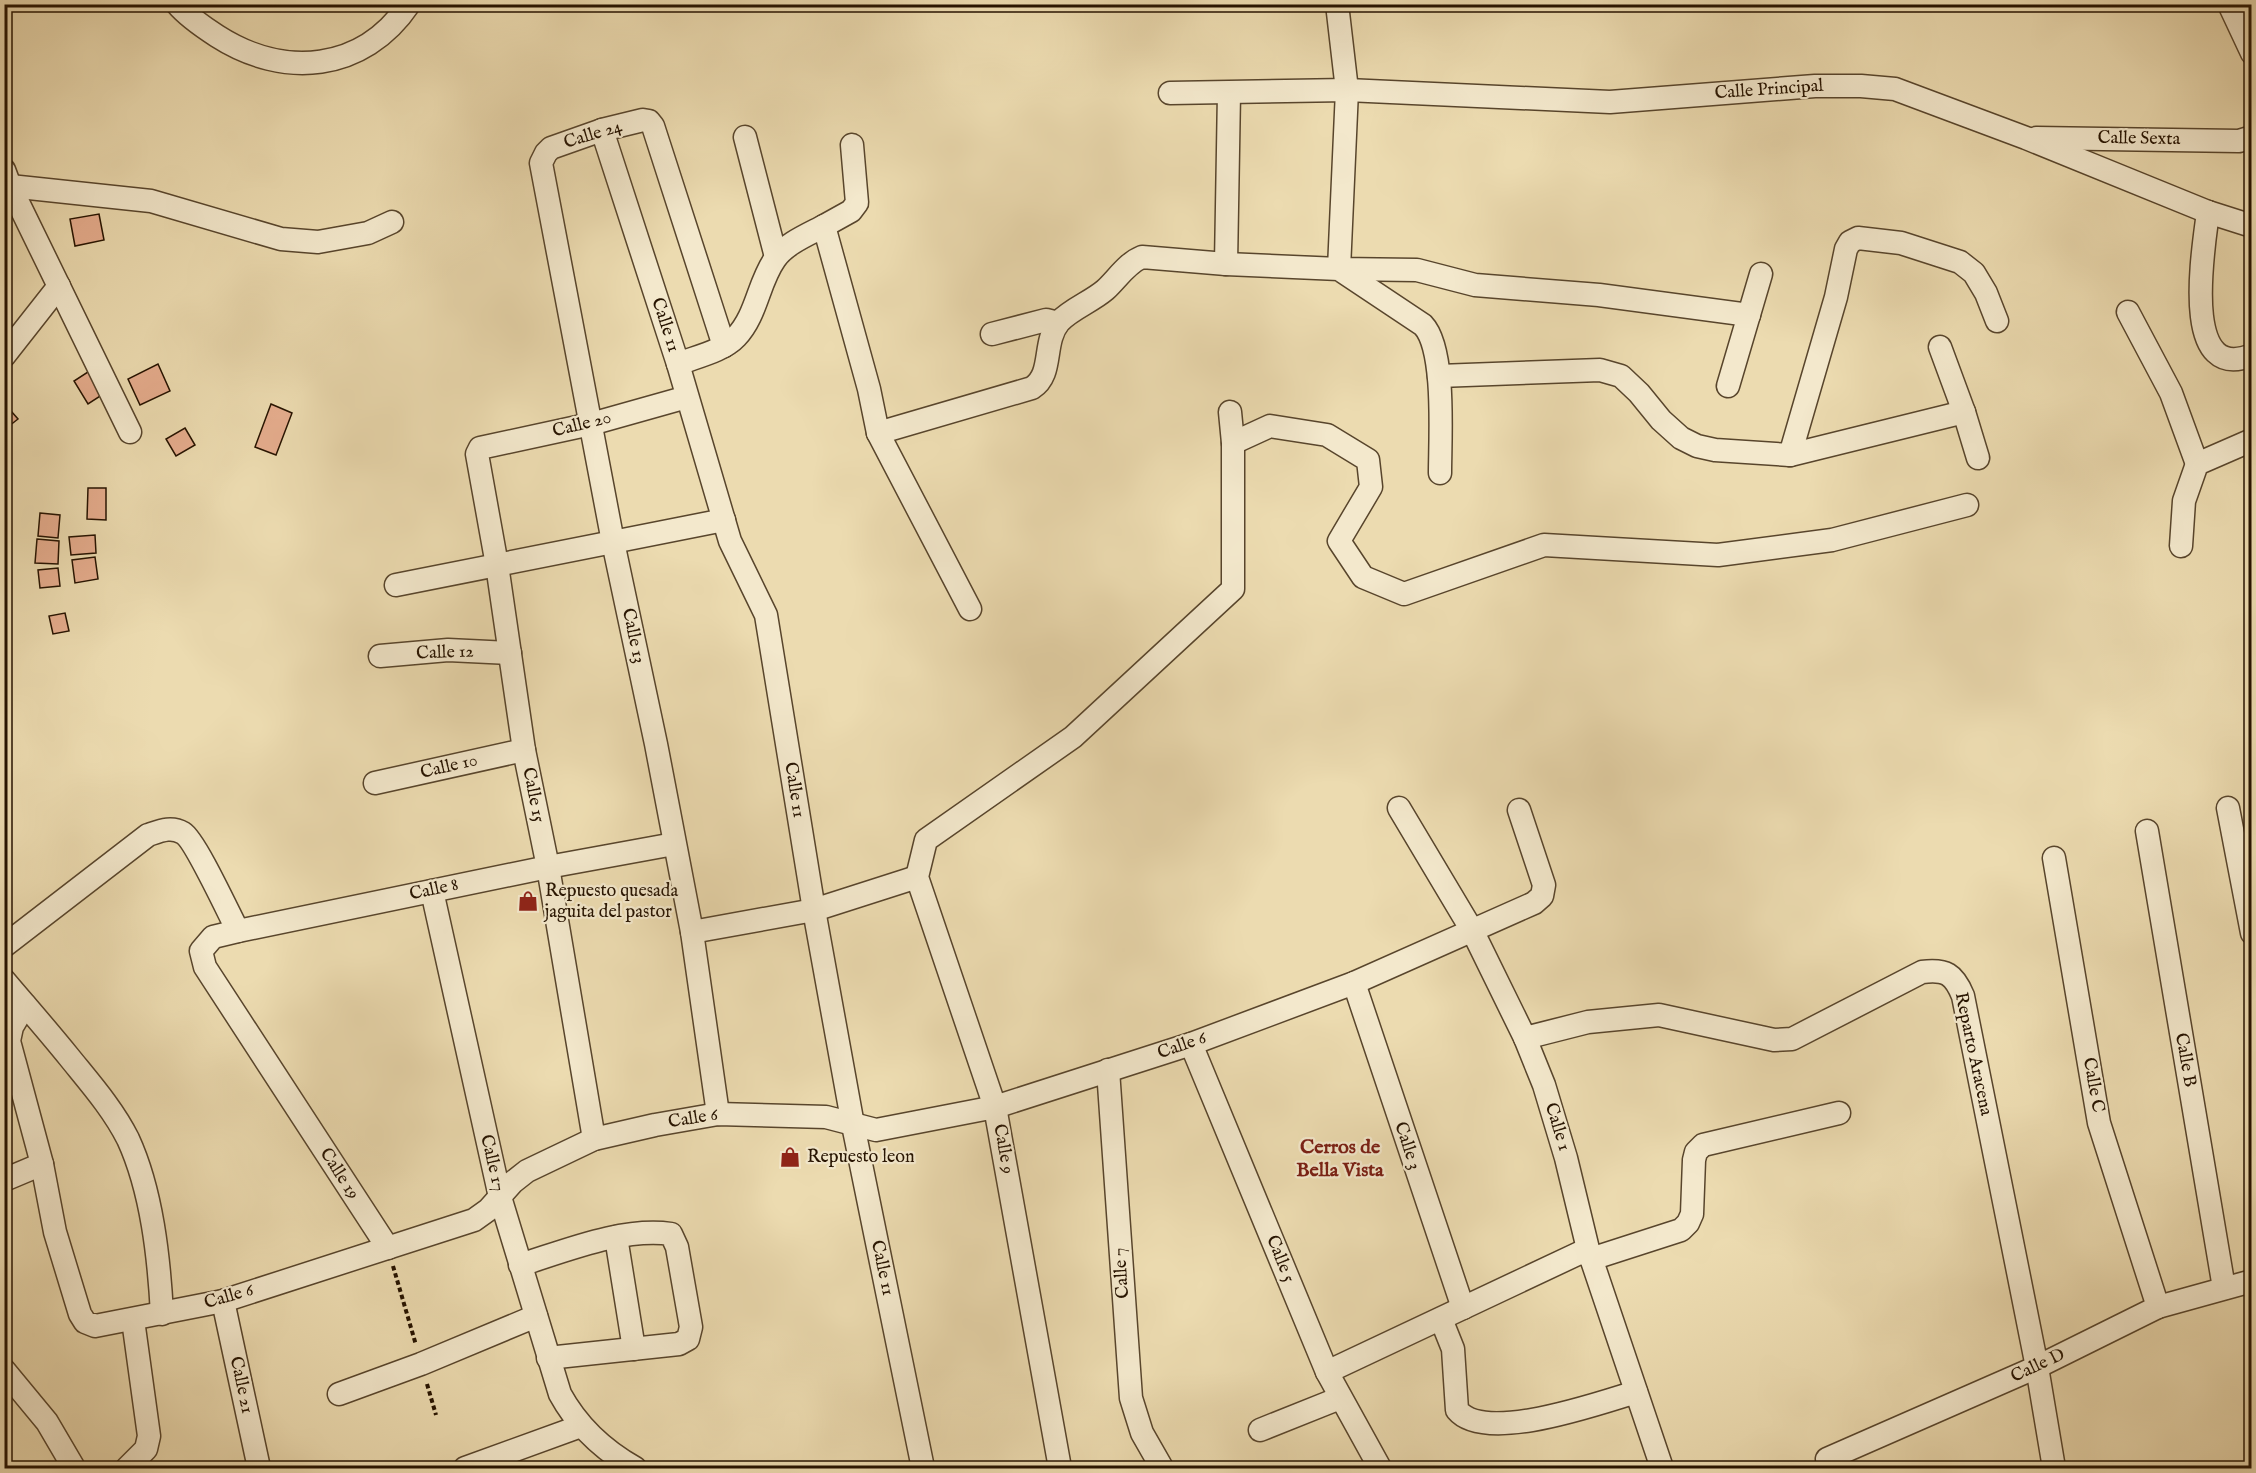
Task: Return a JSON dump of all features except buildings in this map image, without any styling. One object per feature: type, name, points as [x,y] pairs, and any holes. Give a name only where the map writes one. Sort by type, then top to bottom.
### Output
[{"type":"street","points":[[177,4],[207,30],[237,49],[280,62],[322,63],[347,56],[369,45],[398,21],[409,4]]},
{"type":"street","points":[[1337,4],[1347,90],[1339,269]]},
{"type":"street","points":[[2229,4],[2252,53]]},
{"type":"street","name":"Calle Principal","points":[[1170,93],[1347,90],[1610,102],[1815,86],[1895,89],[2026,138],[2208,212],[2252,226]]},
{"type":"street","points":[[1226,264],[1229,93]]},
{"type":"street","name":"Calle 24","points":[[543,159],[551,148],[602,130],[643,120],[653,126],[724,346]]},
{"type":"street","name":"Calle 11","points":[[602,130],[678,364],[730,541],[766,615],[814,910],[853,1125],[923,1468]]},
{"type":"street","name":"Calle Sexta","points":[[2026,138],[2239,141],[2252,136]]},
{"type":"street","points":[[745,137],[776,257]]},
{"type":"street","points":[[678,364],[724,346],[736,338],[750,316],[776,257],[797,241],[851,211],[857,202],[852,145]]},
{"type":"street","name":"Calle 13","points":[[543,159],[541,164],[613,542],[656,744],[692,932],[718,1114]]},
{"type":"street","points":[[7,178],[151,201],[281,239],[318,242],[368,233],[392,222]]},
{"type":"street","points":[[7,178],[130,432]]},
{"type":"street","points":[[2208,212],[2200,275],[2203,330],[2216,354],[2229,359],[2252,355]]},
{"type":"street","points":[[824,226],[869,389],[878,433],[970,609]]},
{"type":"street","points":[[1791,455],[1836,297],[1846,249],[1850,242],[1858,238],[1901,243],[1960,262],[1974,273],[1986,293],[1996,321]]},
{"type":"street","points":[[878,433],[1032,388],[1042,379],[1046,367],[1047,349],[1058,323],[1103,291],[1135,260],[1142,257],[1226,264],[1417,270],[1475,285],[1599,295],[1749,315]]},
{"type":"street","points":[[1339,269],[1429,331],[1439,376],[1440,473]]},
{"type":"street","points":[[1728,386],[1761,274]]},
{"type":"street","points":[[4,356],[59,286]]},
{"type":"street","points":[[2128,312],[2172,393],[2197,464],[2184,501],[2181,546]]},
{"type":"street","points":[[992,334],[1046,320],[1058,323]]},
{"type":"street","points":[[1940,347],[1965,412],[1978,458]]},
{"type":"street","points":[[1439,376],[1600,370],[1621,376],[1681,438],[1697,446],[1715,450],[1791,455],[1965,412]]},
{"type":"street","name":"Calle 20","points":[[478,451],[480,448],[591,424],[687,397]]},
{"type":"street","points":[[692,932],[814,910],[917,877],[926,840],[1073,737],[1233,589],[1233,442],[1230,412]]},
{"type":"street","points":[[1233,442],[1270,426],[1327,435],[1368,460],[1371,487],[1339,541],[1363,577],[1404,594],[1544,545],[1718,555],[1832,540],[1967,505]]},
{"type":"street","points":[[2197,464],[2252,440]]},
{"type":"street","name":"Calle 15","points":[[478,451],[524,750],[548,867],[594,1139]]},
{"type":"street","points":[[396,585],[724,520]]},
{"type":"street","name":"Calle 12","points":[[380,656],[448,650],[510,653]]},
{"type":"street","name":"Calle 10","points":[[375,783],[524,750]]},
{"type":"street","name":"Calle 1","points":[[1399,808],[1473,932],[1525,1038],[1544,1085],[1566,1158],[1590,1254],[1662,1468]]},
{"type":"street","points":[[2228,808],[2250,919]]},
{"type":"street","name":"Calle 6","points":[[25,1005],[12,1028],[9,1041],[12,1083],[42,1164],[55,1232],[82,1319],[95,1326],[222,1301],[474,1220],[488,1210],[513,1182],[527,1171],[594,1139],[718,1114],[826,1117],[876,1130],[995,1107],[1191,1044],[1354,983],[1534,903],[1542,896],[1544,885],[1519,810]]},
{"type":"street","points":[[4,946],[148,834],[168,828],[184,834],[199,855],[238,931]]},
{"type":"street","name":"Calle B","points":[[2147,831],[2224,1288]]},
{"type":"street","name":"Calle 8","points":[[201,951],[213,937],[238,931],[548,867],[674,844]]},
{"type":"street","name":"Calle C","points":[[2054,858],[2099,1123],[2158,1307]]},
{"type":"street","name":"Calle 9","points":[[917,877],[995,1107],[1060,1468]]},
{"type":"street","name":"Calle 17","points":[[432,891],[500,1197],[560,1394],[581,1426],[610,1454],[635,1468]]},
{"type":"street","name":"Calle 19","points":[[201,951],[205,966],[388,1248]]},
{"type":"street","name":"Reparto Aracena","points":[[1525,1038],[1588,1022],[1659,1015],[1774,1040],[1792,1039],[1922,972],[1935,970],[1948,974],[1958,983],[1963,996],[2037,1367],[2054,1468]]},
{"type":"street","points":[[4,980],[84,1075],[116,1119],[128,1140],[139,1167],[153,1229],[162,1314]]},
{"type":"street","name":"Calle 3","points":[[1354,983],[1462,1308]]},
{"type":"street","name":"Calle 5","points":[[1191,1044],[1327,1372],[1380,1468]]},
{"type":"street","name":"Calle 7","points":[[1108,1070],[1131,1398],[1142,1433],[1162,1468]]},
{"type":"street","points":[[1327,1372],[1462,1308],[1590,1254],[1680,1230],[1692,1214],[1694,1161],[1696,1152],[1703,1146],[1839,1113]]},
{"type":"street","points":[[4,1180],[42,1164]]},
{"type":"street","points":[[520,1265],[616,1237],[658,1232],[671,1234],[678,1247],[691,1327],[688,1339],[679,1344],[548,1358]]},
{"type":"street","points":[[616,1237],[634,1349]]},
{"type":"street","name":"Calle D","points":[[1827,1459],[2037,1367],[2158,1307],[2252,1281]]},
{"type":"street","name":"Calle 21","points":[[222,1301],[259,1468]]},
{"type":"street","points":[[339,1394],[421,1364],[536,1316]]},
{"type":"street","points":[[1441,1319],[1453,1348],[1457,1410],[1474,1423],[1536,1420],[1574,1412],[1636,1392]]},
{"type":"street","points":[[127,1468],[146,1449],[149,1436],[133,1320]]},
{"type":"street","points":[[4,1370],[47,1422],[74,1468]]},
{"type":"street","points":[[1260,1430],[1340,1398]]},
{"type":"street","points":[[465,1468],[581,1426]]},
{"type":"path","points":[[388,1248],[436,1415]]},
{"type":"place","name":"Repuesto quesada jaguita del pastor","points":[[528,901]]},
{"type":"place","name":"Repuesto leon","points":[[790,1157]]},
{"type":"district","name":"Cerros de Bella Vista","points":[[1340,1158]]}]
